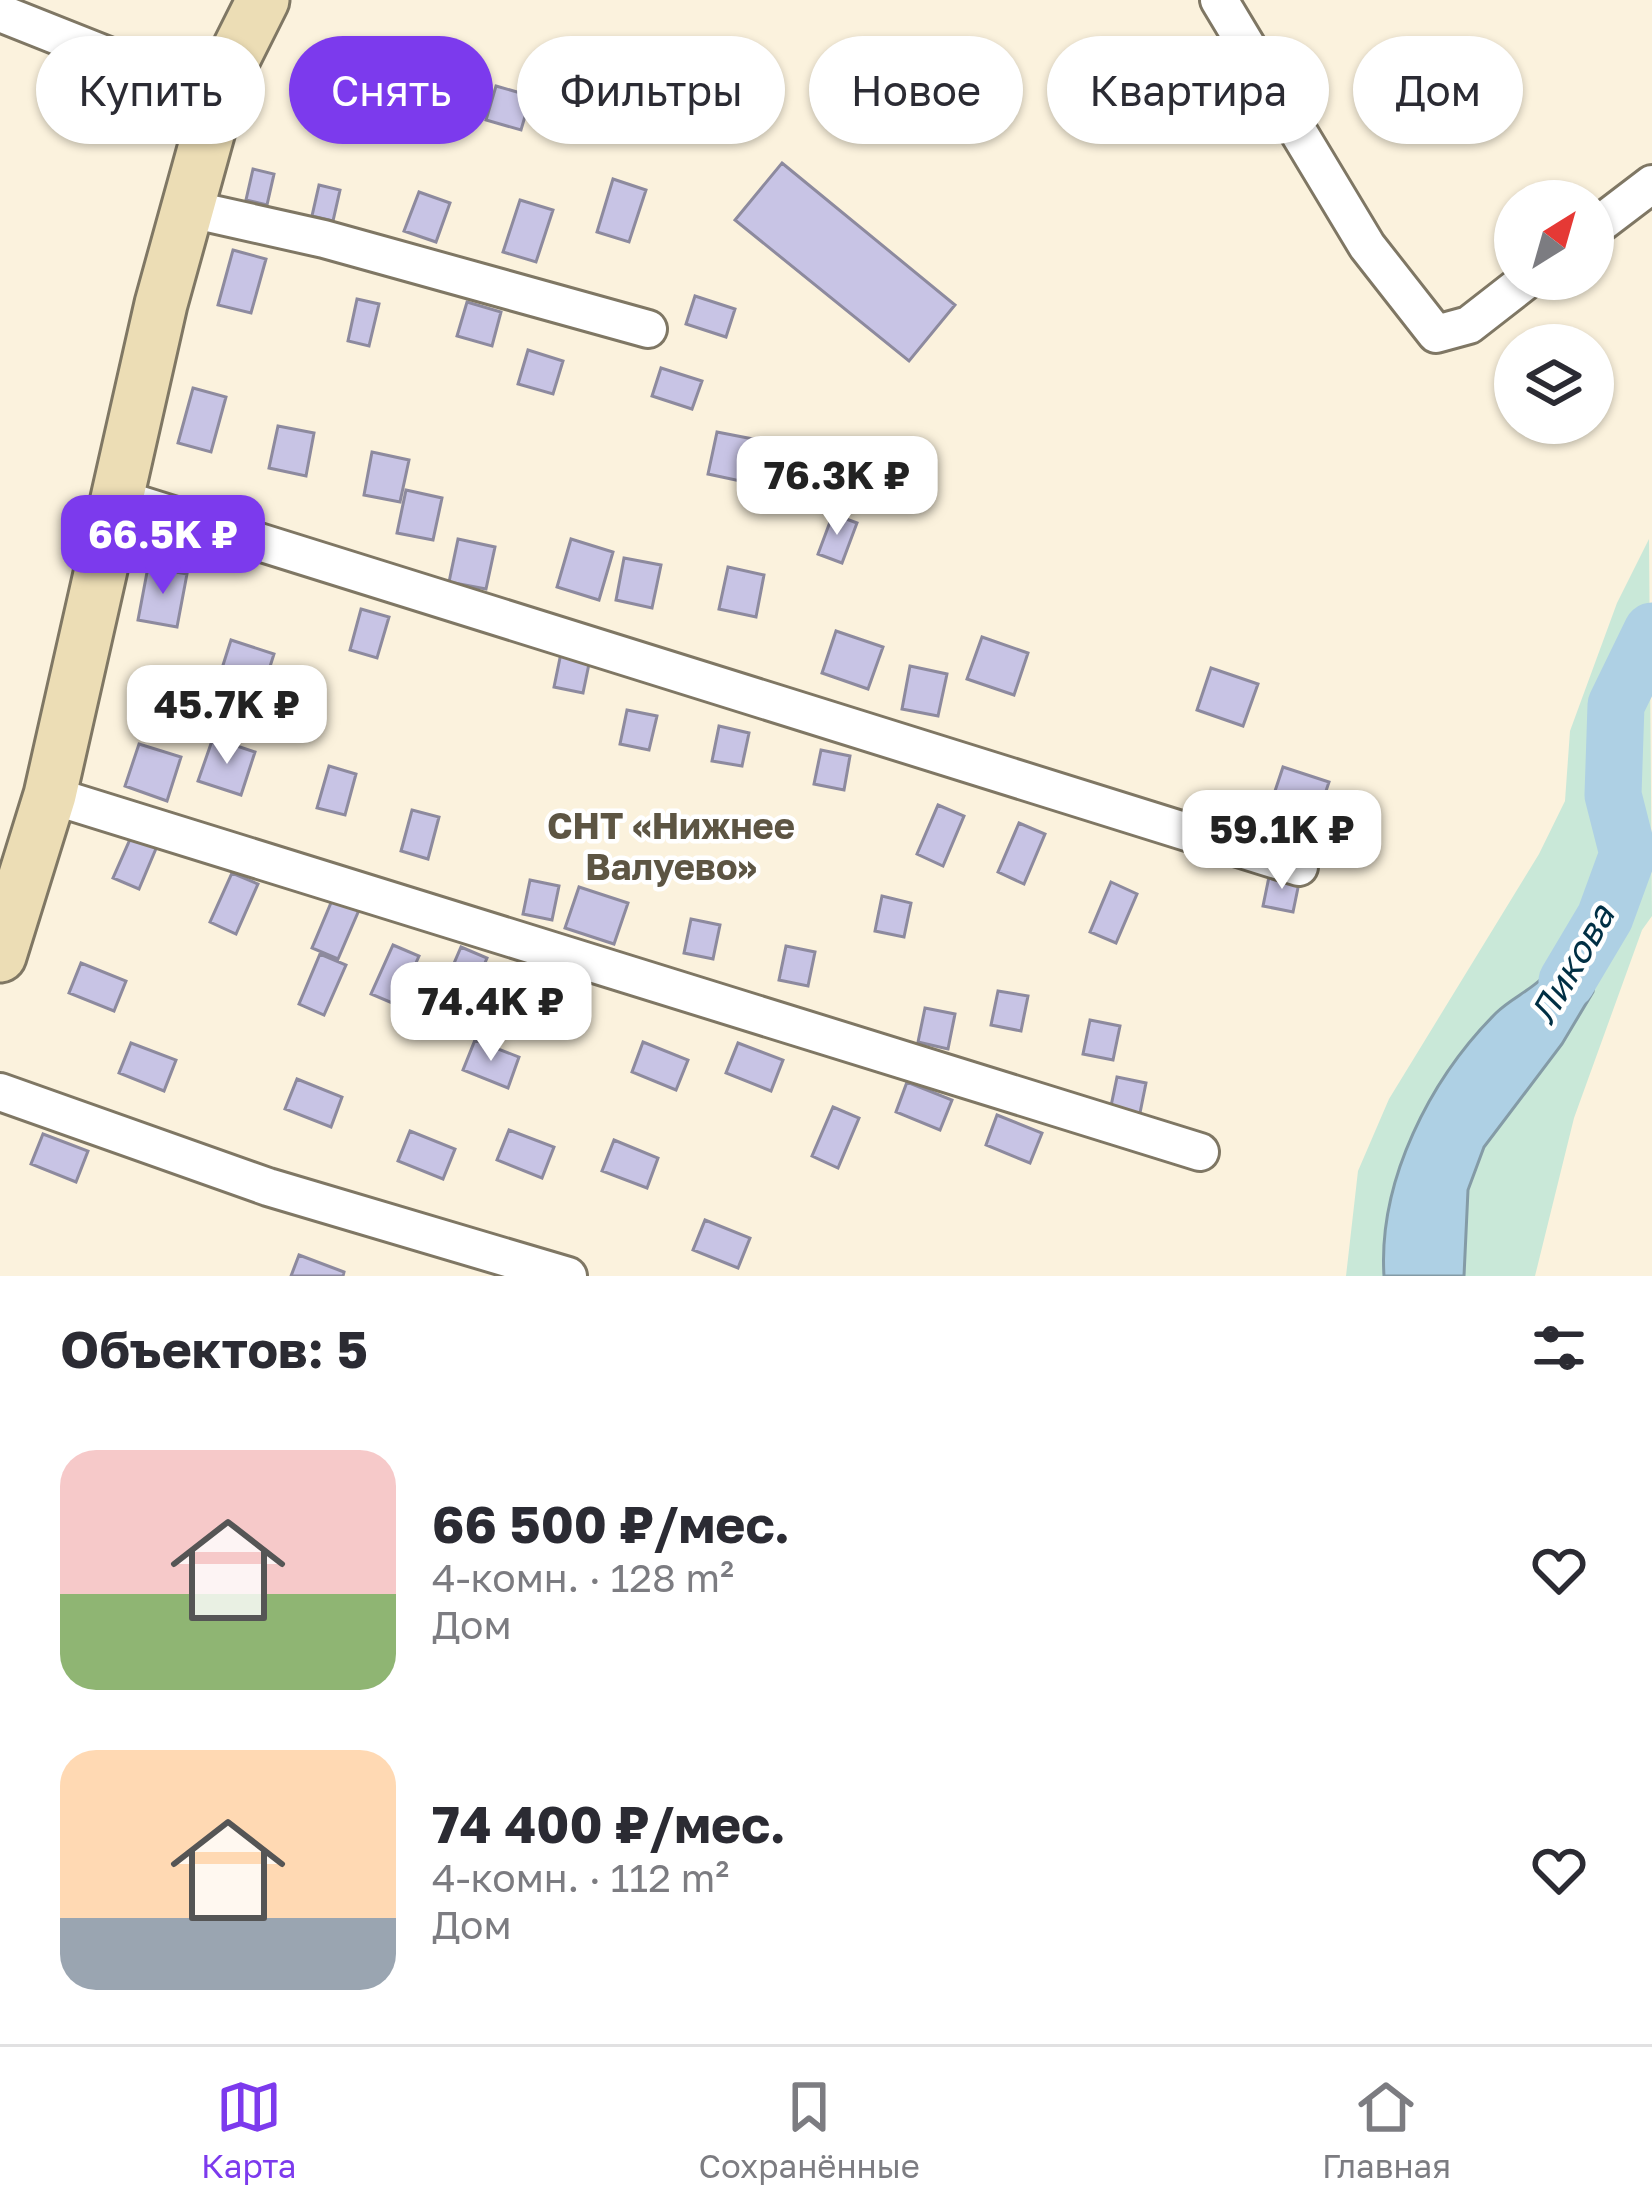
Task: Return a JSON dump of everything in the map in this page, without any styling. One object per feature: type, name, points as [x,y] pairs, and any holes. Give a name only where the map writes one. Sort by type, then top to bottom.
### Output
[{"type":"street","points":[[246,36],[263,0]]},
{"type":"street","points":[[1219,0],[1367,246],[1436,334],[1469,325],[1501,300]]},
{"type":"street","points":[[23,12],[72,36]]},
{"type":"street","points":[[0,956],[50,795],[161,304],[206,144]]},
{"type":"street","points":[[1614,213],[1652,184]]},
{"type":"street","points":[[190,209],[324,239],[648,329]]},
{"type":"street","points":[[115,497],[1299,867]]},
{"type":"street","points":[[50,795],[1200,1152]]},
{"type":"street","points":[[0,1092],[268,1187],[568,1276]]},
{"type":"green space","points":[[1649,539],[1652,916],[1642,930],[1574,1118],[1535,1276],[1346,1276],[1358,1171],[1389,1099],[1539,854],[1565,801],[1570,731],[1617,603]]},
{"type":"water","points":[[1605,917],[1593,992],[1562,1044],[1484,1147],[1468,1190],[1464,1276],[1384,1276],[1384,1240],[1399,1168],[1430,1100],[1496,1013],[1540,980]]},
{"type":"building","points":[[496,86],[517,92],[517,129],[493,122]]},
{"type":"building","points":[[782,163],[955,305],[909,361],[735,220]]},
{"type":"building","points":[[253,169],[274,174],[267,205],[246,200]]},
{"type":"building","points":[[613,179],[646,190],[629,242],[597,232]]},
{"type":"building","points":[[319,185],[340,190],[333,221],[312,216]]},
{"type":"building","points":[[419,192],[450,203],[436,242],[404,231]]},
{"type":"building","points":[[520,200],[553,210],[536,262],[503,252]]},
{"type":"building","points":[[233,250],[266,259],[251,313],[218,305]]},
{"type":"building","points":[[695,296],[735,309],[726,337],[686,324]]},
{"type":"building","points":[[357,299],[379,304],[369,346],[348,341]]},
{"type":"building","points":[[467,302],[501,312],[492,346],[457,336]]},
{"type":"building","points":[[528,350],[563,361],[553,394],[518,384]]},
{"type":"building","points":[[661,368],[702,381],[692,409],[652,396]]},
{"type":"building","points":[[193,388],[226,397],[211,452],[178,443]]},
{"type":"building","points":[[278,426],[314,433],[306,476],[269,468]]},
{"type":"building","points":[[717,432],[753,439],[745,482],[708,474]]},
{"type":"building","points":[[372,452],[409,460],[400,502],[364,495]]},
{"type":"building","points":[[406,490],[442,498],[433,540],[397,533]]},
{"type":"building","points":[[833,514],[857,523],[842,563],[818,554]]},
{"type":"building","points":[[458,539],[495,547],[486,589],[449,582]]},
{"type":"building","points":[[571,539],[613,552],[599,600],[557,587]]},
{"type":"building","points":[[624,558],[661,565],[652,608],[616,600]]},
{"type":"building","points":[[148,567],[187,574],[177,627],[138,620]]},
{"type":"building","points":[[728,567],[764,575],[756,617],[719,609]]},
{"type":"building","points":[[361,609],[389,617],[377,658],[350,650]]},
{"type":"building","points":[[836,631],[883,647],[868,689],[822,673]]},
{"type":"building","points":[[982,637],[1028,653],[1014,695],[967,679]]},
{"type":"building","points":[[231,640],[274,654],[260,698],[217,684]]},
{"type":"building","points":[[561,653],[590,659],[583,693],[554,687]]},
{"type":"building","points":[[910,666],[947,674],[938,716],[902,709]]},
{"type":"building","points":[[1211,668],[1258,684],[1243,726],[1197,710]]},
{"type":"building","points":[[627,710],[657,716],[649,750],[620,744]]},
{"type":"building","points":[[719,726],[749,733],[742,766],[712,761]]},
{"type":"building","points":[[213,738],[255,752],[241,795],[198,781]]},
{"type":"building","points":[[139,744],[181,757],[167,801],[125,786]]},
{"type":"building","points":[[821,750],[850,756],[844,790],[814,784]]},
{"type":"building","points":[[329,766],[356,774],[345,815],[317,808]]},
{"type":"building","points":[[1283,767],[1329,782],[1315,824],[1269,809]]},
{"type":"building","points":[[938,805],[964,816],[943,866],[917,854]]},
{"type":"building","points":[[412,810],[439,817],[428,859],[401,851]]},
{"type":"building","points":[[1019,823],[1045,834],[1024,884],[998,872]]},
{"type":"building","points":[[135,828],[160,839],[139,889],[113,878]]},
{"type":"building","points":[[1270,872],[1300,878],[1293,912],[1263,906]]},
{"type":"building","points":[[232,873],[258,884],[236,934],[210,922]]},
{"type":"building","points":[[530,880],[559,886],[552,920],[523,914]]},
{"type":"building","points":[[1111,882],[1137,894],[1116,943],[1090,932]]},
{"type":"building","points":[[579,887],[628,903],[614,944],[565,928]]},
{"type":"building","points":[[882,896],[911,903],[904,937],[875,931]]},
{"type":"building","points":[[333,898],[359,910],[338,959],[312,948]]},
{"type":"building","points":[[691,919],[720,925],[713,959],[684,953]]},
{"type":"building","points":[[393,945],[419,956],[397,1005],[371,994]]},
{"type":"building","points":[[786,946],[815,952],[808,986],[779,980]]},
{"type":"building","points":[[461,947],[487,958],[466,1008],[440,996]]},
{"type":"building","points":[[320,954],[346,965],[324,1015],[299,1004]]},
{"type":"building","points":[[81,963],[126,981],[114,1011],[69,993]]},
{"type":"building","points":[[998,991],[1028,996],[1021,1031],[991,1025]]},
{"type":"building","points":[[925,1008],[955,1014],[948,1049],[918,1042]]},
{"type":"building","points":[[1090,1020],[1120,1026],[1113,1060],[1083,1054]]},
{"type":"building","points":[[475,1040],[519,1057],[508,1088],[463,1070]]},
{"type":"building","points":[[643,1042],[688,1060],[676,1090],[632,1072]]},
{"type":"building","points":[[131,1043],[176,1060],[164,1091],[119,1073]]},
{"type":"building","points":[[738,1043],[783,1060],[771,1091],[726,1073]]},
{"type":"building","points":[[1117,1077],[1146,1083],[1139,1118],[1110,1111]]},
{"type":"building","points":[[297,1079],[342,1097],[331,1127],[285,1109]]},
{"type":"building","points":[[907,1082],[952,1100],[940,1130],[896,1112]]},
{"type":"building","points":[[833,1107],[859,1118],[838,1168],[812,1156]]},
{"type":"building","points":[[997,1115],[1042,1133],[1030,1163],[986,1145]]},
{"type":"building","points":[[509,1130],[554,1147],[542,1178],[497,1160]]},
{"type":"building","points":[[410,1131],[455,1149],[443,1179],[398,1161]]},
{"type":"building","points":[[43,1134],[88,1151],[76,1182],[31,1164]]},
{"type":"building","points":[[614,1140],[658,1158],[647,1188],[602,1171]]},
{"type":"building","points":[[705,1220],[750,1238],[738,1268],[693,1250]]},
{"type":"building","points":[[299,1255],[344,1272],[343,1276],[291,1276]]},
{"type":"waterway","name":"Ликова","points":[[1567,981],[1605,917],[1628,854],[1613,795],[1616,705],[1652,631]]},
{"type":"district","name":"СНТ «Нижнее Валуево»","points":[[671,846]]}]
